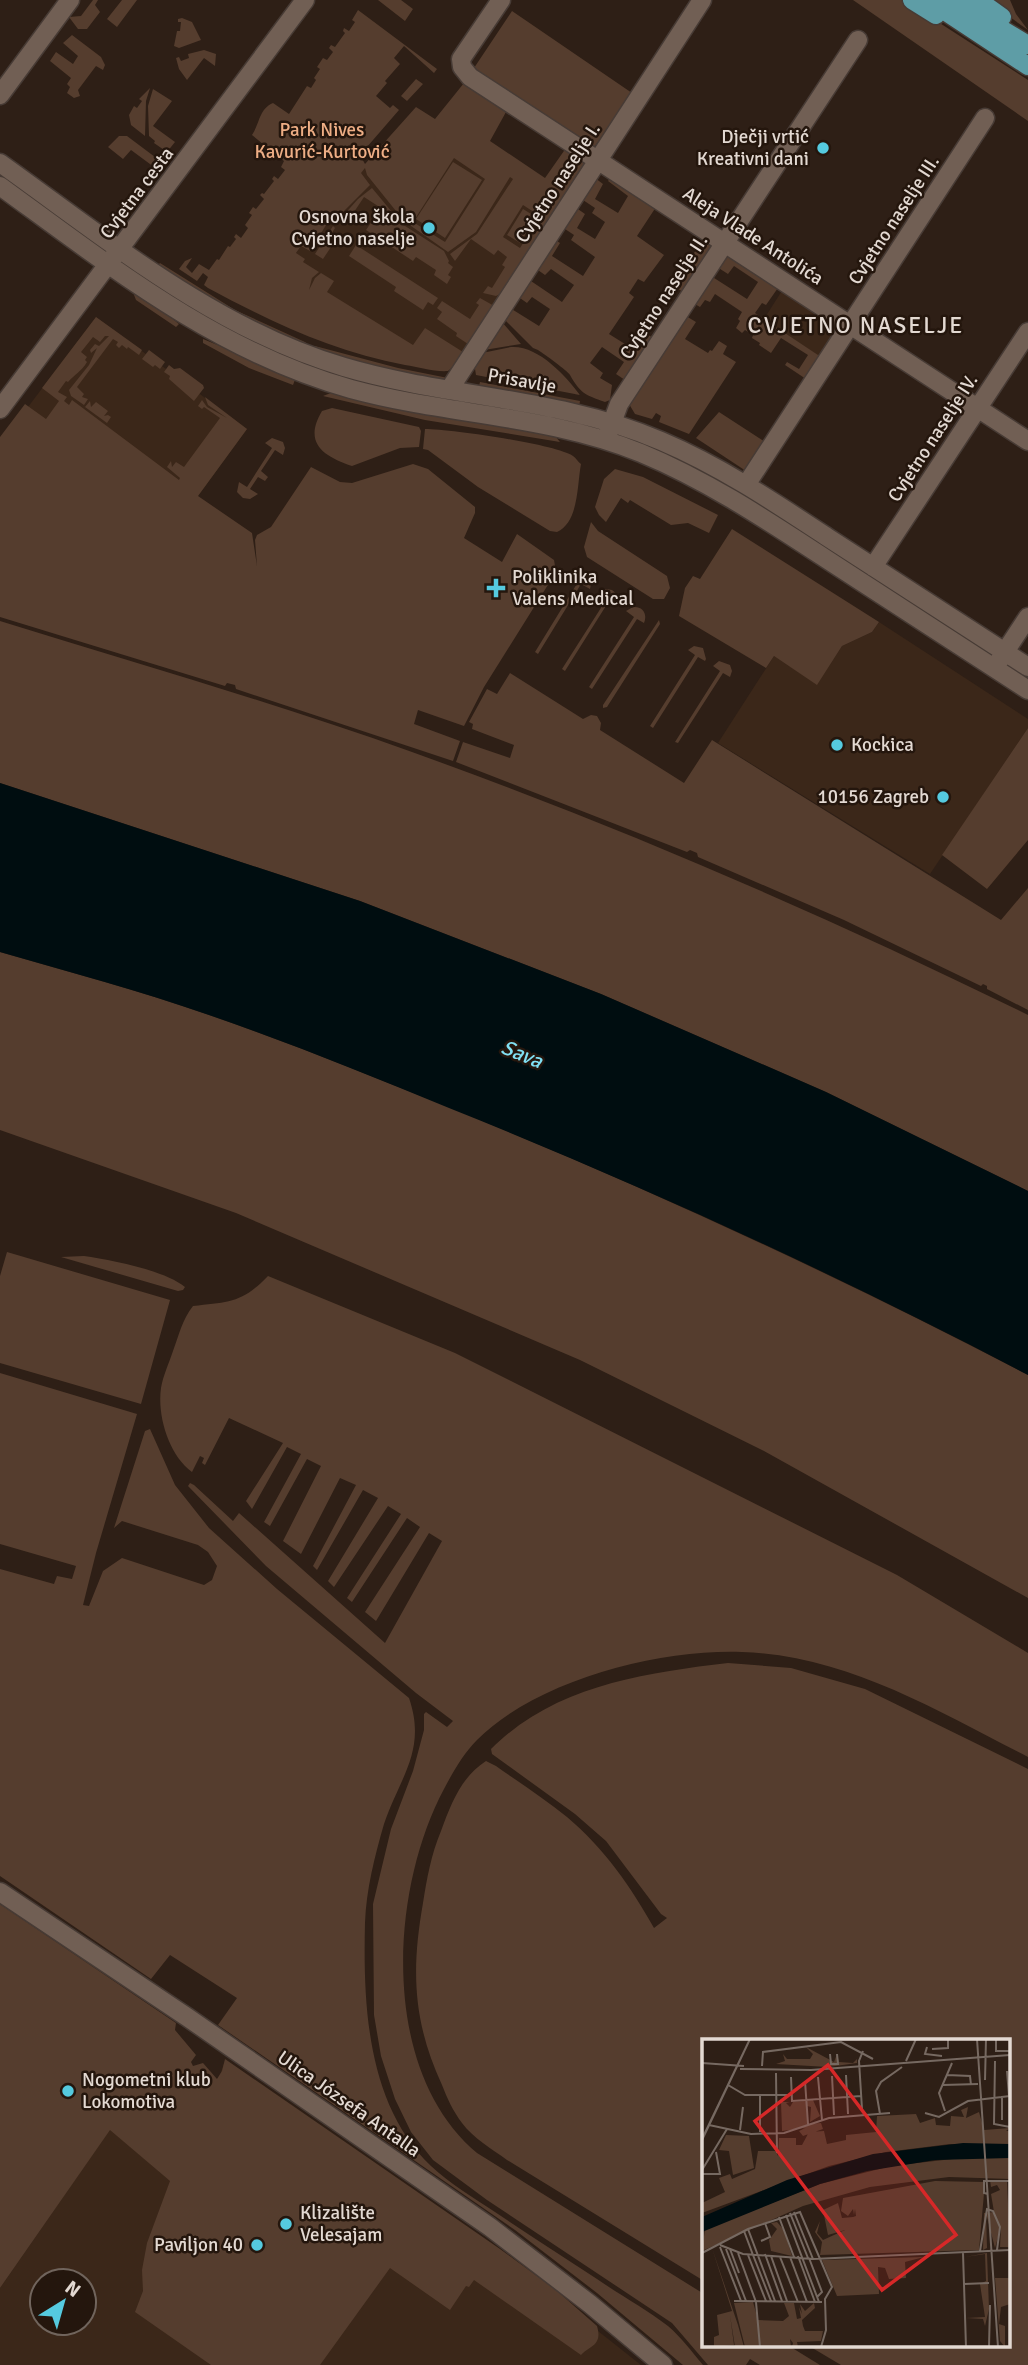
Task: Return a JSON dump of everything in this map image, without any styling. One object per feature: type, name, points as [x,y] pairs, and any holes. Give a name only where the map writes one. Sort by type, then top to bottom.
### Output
[{"type":"main road","points":[[912,0],[958,27],[989,41]]},
{"type":"main road","points":[[928,0],[1028,66]]},
{"type":"main road","points":[[953,0],[1028,45]]},
{"type":"main road","points":[[978,0],[1028,35]]},
{"type":"street","points":[[0,94],[70,0]]},
{"type":"street","name":"Cvjetna cesta","points":[[0,409],[305,0]]},
{"type":"street","name":"Cvjetno naselje I.","points":[[449,390],[702,0]]},
{"type":"street","name":"Aleja Vlade Antolića","points":[[492,3],[460,63],[465,72],[478,83],[1028,441]]},
{"type":"street","name":"Cvjetno naselje II.","points":[[605,440],[619,404],[858,40]]},
{"type":"street","name":"Cvjetno naselje III.","points":[[746,485],[985,118]]},
{"type":"street","name":"Prisavlje","points":[[0,163],[216,313],[288,348],[356,371],[548,406],[612,422],[684,451],[746,485],[1028,667]]},
{"type":"street","name":"Prisavlje","points":[[0,186],[199,324],[262,357],[294,370],[384,397],[534,422],[605,440],[679,470],[736,501],[1028,690]]},
{"type":"street","name":"Cvjetno naselje IV.","points":[[873,567],[1028,332]]},
{"type":"street","points":[[994,668],[1028,617]]},
{"type":"street","name":"Ulica Józsefa Antalla","points":[[0,1892],[187,2017],[490,2227],[590,2304],[663,2365]]},
{"type":"shaded area","name":"Osnovna škola Cvjetno naselje","points":[[419,109],[561,203],[457,362],[347,341],[275,286],[319,217]]},
{"type":"shaded area","points":[[785,286],[842,326],[823,359],[764,319]]},
{"type":"shaded area","points":[[96,317],[247,429],[181,519],[28,407]]},
{"type":"shaded area","points":[[879,622],[1028,719],[1028,728],[930,874],[718,743],[774,656],[817,684],[842,646],[872,632]]},
{"type":"shaded area","points":[[224,2063],[598,2331],[641,2365],[0,2365],[0,2288],[110,2129],[168,2179],[200,2101],[220,2075]]},
{"type":"green space","points":[[93,0],[98,0],[95,5],[100,12],[87,29],[78,29],[69,17],[81,16]]},
{"type":"green space","points":[[122,0],[137,0],[117,27],[107,19]]},
{"type":"green space","points":[[378,0],[401,0],[413,9],[405,21]]},
{"type":"green space","points":[[853,0],[904,0],[1028,80],[1028,121]]},
{"type":"green space","points":[[986,0],[1010,0],[1028,30]]},
{"type":"green space","name":"Park Nives Kavurić-Kurtović","points":[[358,10],[437,69],[434,73],[404,46],[394,58],[400,64],[376,96],[390,108],[393,105],[399,110],[360,155],[365,164],[416,107],[435,119],[464,83],[506,112],[490,141],[545,178],[566,148],[589,163],[504,292],[496,296],[483,293],[488,286],[492,288],[505,267],[502,265],[507,257],[498,250],[494,255],[471,239],[455,261],[450,254],[477,234],[513,179],[510,177],[476,232],[448,252],[404,221],[367,175],[365,168],[361,173],[370,185],[336,219],[327,213],[323,219],[328,222],[310,251],[301,246],[296,253],[305,259],[303,262],[319,272],[312,278],[309,290],[321,273],[334,281],[327,292],[413,345],[425,328],[463,352],[448,371],[379,359],[328,344],[255,313],[208,288],[204,285],[208,277],[203,273],[197,281],[179,269],[185,261],[192,258],[186,267],[192,273],[199,264],[209,270],[236,239],[236,234],[241,238],[248,228],[245,225],[252,215],[249,213],[264,199],[260,195],[264,194],[274,181],[274,176],[278,179],[285,170],[281,167],[284,161],[252,135],[262,113],[273,103],[289,114],[307,86],[311,88],[320,69],[317,67],[323,58],[327,60],[333,52],[329,48],[331,45],[335,47],[345,33],[344,28],[349,31],[355,22],[352,20]],"holes":[[[454,158],[485,179],[445,242],[413,222]],[[523,205],[540,216],[520,248],[503,237]]]},
{"type":"green space","points":[[512,11],[632,93],[593,149],[474,68]]},
{"type":"green space","points":[[178,19],[192,22],[201,40],[179,48],[174,46],[177,31],[180,31],[181,22],[178,22]]},
{"type":"green space","points":[[72,35],[101,57],[105,65],[103,70],[96,66],[78,90],[80,96],[74,98],[67,93],[70,87],[67,84],[71,78],[50,61],[56,52],[73,64],[78,56],[63,43]]},
{"type":"green space","points":[[204,50],[216,54],[215,66],[204,58],[187,80],[179,69],[176,58],[179,57],[181,61],[189,58],[188,54]]},
{"type":"green space","points":[[416,79],[423,84],[407,101],[401,96]]},
{"type":"green space","points":[[150,88],[146,101],[145,136],[131,125],[129,115]]},
{"type":"green space","points":[[153,89],[172,101],[153,126],[175,142],[167,152],[149,136],[148,106]]},
{"type":"green space","points":[[119,136],[127,136],[159,160],[154,167],[131,150],[123,159],[108,147]]},
{"type":"green space","points":[[453,162],[482,180],[445,238],[416,219]]},
{"type":"green space","points":[[611,177],[656,207],[637,236],[664,255],[644,282],[638,279],[629,293],[634,297],[609,334],[633,349],[644,332],[653,338],[625,380],[616,374],[624,362],[602,347],[590,363],[603,373],[600,378],[612,385],[610,400],[605,402],[584,393],[568,373],[533,348],[504,319],[510,308],[539,326],[550,309],[532,297],[527,303],[517,296],[528,279],[562,302],[574,285],[551,269],[545,275],[535,268],[554,239],[560,243],[552,256],[583,276],[595,257],[571,240],[574,235],[562,227],[575,207],[585,214],[577,228],[595,239],[605,222],[592,213],[595,208],[580,198],[595,178],[603,184],[595,199],[618,213],[628,196],[608,181]]},
{"type":"green space","points":[[372,188],[402,224],[444,251],[448,263],[453,267],[447,284],[434,275],[436,270],[416,257],[413,261],[366,230],[381,208],[364,197],[348,221],[342,217]]},
{"type":"green space","points":[[523,209],[536,217],[520,243],[507,235]]},
{"type":"green space","points":[[333,226],[335,228],[332,233],[337,238],[323,259],[315,254]]},
{"type":"green space","points":[[703,239],[714,245],[698,268],[689,261]]},
{"type":"green space","points":[[356,245],[438,298],[433,305],[428,302],[423,310],[394,291],[396,287],[349,256]]},
{"type":"green space","points":[[726,253],[780,285],[766,305],[762,303],[755,313],[821,357],[806,379],[785,365],[787,362],[799,369],[808,355],[781,338],[771,353],[752,338],[753,335],[745,330],[742,333],[736,328],[742,312],[715,294],[710,302],[705,300],[700,307],[693,303],[711,276],[747,299],[758,282],[734,266],[728,274],[717,267]]},
{"type":"green space","points":[[160,263],[235,310],[305,342],[306,348],[261,329],[157,266]]},
{"type":"green space","points":[[685,269],[694,275],[683,292],[674,286]]},
{"type":"green space","points":[[137,290],[179,324],[176,327],[136,300],[134,295]]},
{"type":"green space","points":[[480,298],[496,307],[468,344],[437,319],[442,312],[437,308],[442,301],[470,319],[479,305],[476,303]]},
{"type":"green space","points":[[686,316],[696,322],[685,339],[708,353],[719,341],[727,346],[723,354],[736,362],[689,434],[659,422],[661,416],[656,413],[652,419],[635,414],[629,404]]},
{"type":"green space","points":[[96,317],[142,350],[139,355],[128,347],[127,349],[122,345],[119,348],[116,345],[118,342],[113,339],[77,387],[84,394],[82,397],[88,399],[84,405],[71,396],[69,390],[89,365],[97,348],[91,353],[90,350],[95,344],[99,346],[109,336],[105,336],[100,342],[93,337],[81,352],[87,357],[87,362],[58,392],[67,397],[64,401],[69,405],[72,400],[179,480],[167,467],[171,461],[172,467],[176,462],[184,467],[220,418],[198,406],[202,400],[207,407],[227,418],[208,405],[205,397],[247,429],[198,496],[252,533],[257,566],[257,535],[271,527],[311,467],[340,482],[352,483],[413,464],[428,469],[475,507],[464,538],[502,562],[517,534],[554,560],[556,572],[484,687],[464,726],[418,710],[414,724],[460,741],[453,761],[236,689],[235,685],[227,683],[225,686],[0,617],[0,437],[25,404],[46,419],[59,401],[42,388]]},
{"type":"green space","points":[[502,322],[521,344],[484,350]]},
{"type":"green space","points":[[203,339],[296,377],[293,385],[249,368],[203,343]]},
{"type":"green space","points":[[315,346],[448,378],[438,380],[383,370],[313,351]]},
{"type":"green space","points":[[511,347],[541,356],[567,379],[580,395],[476,375],[474,363],[482,353]]},
{"type":"green space","points":[[149,350],[165,362],[160,369],[142,359]]},
{"type":"green space","points":[[309,362],[479,403],[404,395],[307,369]]},
{"type":"green space","points":[[169,365],[174,369],[180,368],[203,385],[204,388],[194,401],[164,372]]},
{"type":"green space","points":[[480,382],[580,401],[579,407],[483,388],[479,386]]},
{"type":"green space","points":[[336,391],[551,431],[560,442],[425,420],[323,396]]},
{"type":"green space","points":[[90,401],[91,407],[96,402],[108,411],[104,416],[111,417],[107,423],[85,407]]},
{"type":"green space","points":[[332,408],[419,427],[419,447],[400,448],[352,466],[332,458],[319,447],[315,432],[322,411]]},
{"type":"green space","points":[[719,412],[765,442],[746,471],[696,438]]},
{"type":"green space","points":[[425,429],[525,442],[573,456],[581,464],[576,502],[569,520],[557,532],[550,531],[478,487],[423,449]]},
{"type":"green space","points":[[272,438],[283,442],[283,455],[275,450],[261,471],[268,477],[265,481],[258,477],[250,489],[258,494],[250,499],[243,498],[237,492],[239,482],[247,487],[272,448],[265,443]]},
{"type":"green space","points":[[642,444],[754,497],[865,569],[862,575]]},
{"type":"green space","points":[[615,469],[643,477],[718,515],[709,533],[688,523],[671,525],[630,500],[628,503],[621,498],[606,522],[595,507],[604,479]]},
{"type":"green space","points":[[591,522],[598,531],[667,576],[670,588],[664,599],[653,599],[587,557],[584,547]]},
{"type":"green space","points":[[732,529],[879,622],[872,632],[842,646],[817,685],[774,656],[766,668],[679,616],[685,588],[693,576],[700,579]]},
{"type":"green space","points":[[581,571],[589,576],[590,589],[581,584],[538,654],[535,652],[578,582],[571,577]]},
{"type":"green space","points":[[606,589],[618,595],[617,606],[609,601],[565,671],[562,669],[606,600],[598,594]]},
{"type":"green space","points":[[633,607],[643,611],[644,623],[637,619],[592,689],[589,687],[634,617],[626,611]]},
{"type":"green space","points":[[659,620],[660,624],[607,707],[603,708],[603,705]]},
{"type":"green space","points":[[0,621],[310,717],[491,781],[800,908],[1028,1015],[1028,1191],[826,1092],[601,994],[360,901],[0,783]]},
{"type":"green space","points":[[694,646],[703,648],[705,661],[698,657],[653,728],[650,726],[695,655],[688,650]]},
{"type":"green space","points":[[719,661],[730,665],[730,677],[723,673],[678,743],[675,742],[720,671],[713,666]]},
{"type":"green space","points":[[510,673],[583,719],[591,715],[597,716],[601,723],[600,730],[684,783],[712,740],[1001,920],[1028,888],[1028,1010],[987,989],[983,984],[981,986],[844,920],[698,857],[697,853],[690,850],[687,852],[456,762],[463,742],[510,758],[514,745],[472,729],[473,724],[469,722],[487,689],[497,694]]},
{"type":"green space","points":[[1028,728],[1028,840],[987,889],[942,855]]},
{"type":"green space","points":[[0,952],[209,1015],[444,1105],[739,1233],[885,1302],[1028,1375],[1028,1598],[764,1451],[580,1360],[236,1213],[0,1130]]},
{"type":"green space","points":[[7,1252],[170,1300],[141,1404],[0,1363],[0,1276]]},
{"type":"green space","points":[[84,1256],[151,1271],[185,1287],[178,1291],[61,1257]]},
{"type":"green space","points":[[268,1276],[455,1353],[897,1575],[1028,1653],[1028,1757],[890,1688],[818,1663],[780,1655],[709,1652],[674,1656],[601,1672],[565,1685],[502,1719],[477,1740],[463,1757],[444,1789],[426,1831],[412,1878],[405,1928],[404,1979],[409,2029],[423,2076],[445,2118],[477,2153],[702,2293],[702,2348],[792,2348],[820,2365],[760,2365],[750,2359],[746,2365],[708,2365],[672,2323],[487,2200],[433,2160],[411,2132],[395,2099],[381,2056],[374,2015],[373,1904],[391,1829],[413,1771],[424,1730],[424,1714],[426,1712],[447,1727],[453,1721],[266,1566],[188,1486],[190,1483],[194,1485],[233,1521],[239,1513],[385,1643],[442,1541],[429,1533],[376,1621],[365,1612],[420,1527],[407,1518],[352,1602],[347,1598],[401,1514],[388,1506],[334,1587],[328,1581],[378,1498],[363,1490],[317,1570],[313,1566],[356,1485],[340,1478],[301,1554],[283,1541],[321,1466],[307,1459],[270,1526],[264,1522],[301,1454],[287,1447],[252,1509],[246,1501],[283,1443],[229,1418],[205,1465],[202,1463],[204,1458],[200,1456],[192,1472],[177,1456],[166,1434],[160,1399],[163,1379],[186,1317],[193,1306],[234,1300],[259,1285]]},
{"type":"green space","points":[[0,1373],[137,1414],[83,1605],[89,1606],[103,1571],[122,1558],[204,1585],[212,1580],[217,1566],[208,1552],[198,1545],[122,1521],[114,1528],[145,1431],[150,1429],[175,1485],[209,1528],[277,1589],[409,1698],[414,1716],[413,1748],[384,1824],[374,1860],[365,1923],[368,2020],[381,2084],[393,2114],[410,2141],[438,2173],[660,2320],[703,2365],[683,2365],[597,2293],[515,2230],[218,2025],[237,1998],[170,1955],[151,1979],[0,1876],[0,1569],[54,1584],[57,1576],[72,1579],[76,1566],[0,1544]]},
{"type":"green space","points":[[728,1663],[791,1668],[865,1689],[1028,1769],[1028,2365],[841,2365],[812,2348],[1010,2348],[1010,2039],[702,2039],[702,2280],[507,2160],[472,2134],[453,2109],[425,2040],[416,1974],[419,1928],[432,1858],[458,1792],[477,1767],[486,1761],[496,1766],[559,1810],[580,1829],[605,1855],[626,1883],[654,1928],[667,1918],[661,1914],[606,1841],[575,1814],[492,1754],[491,1749],[543,1710],[571,1697],[601,1686],[664,1672]]},
{"type":"green space","points":[[0,1904],[176,2023],[175,2030],[196,2055],[191,2062],[193,2066],[203,2063],[217,2079],[225,2059],[556,2290],[597,2326],[597,2342],[581,2355],[474,2280],[469,2287],[466,2286],[450,2310],[390,2268],[320,2365],[211,2365],[135,2312],[143,2291],[142,2270],[147,2243],[170,2181],[110,2130],[0,2288]]},
{"type":"water","name":"Sava","points":[[0,783],[360,901],[601,994],[826,1092],[1028,1191],[1028,1375],[814,1268],[523,1138],[359,1071],[183,1006],[0,952]]},
{"type":"place","name":"Dječji vrtić Kreativni dani","points":[[823,148]]},
{"type":"place","name":"Osnovna škola Cvjetno naselje","points":[[429,228]]},
{"type":"place","name":"Poliklinika Valens Medical","points":[[496,588]]},
{"type":"place","name":"Kockica","points":[[837,745]]},
{"type":"place","name":"10156 Zagreb","points":[[943,797]]},
{"type":"place","name":"Nogometni klub Lokomotiva","points":[[68,2091]]},
{"type":"place","name":"Klizalište Velesajam","points":[[286,2224]]},
{"type":"place","name":"Paviljon 40","points":[[257,2245]]},
{"type":"district","name":"CVJETNO NASELJE","points":[[856,325]]}]
